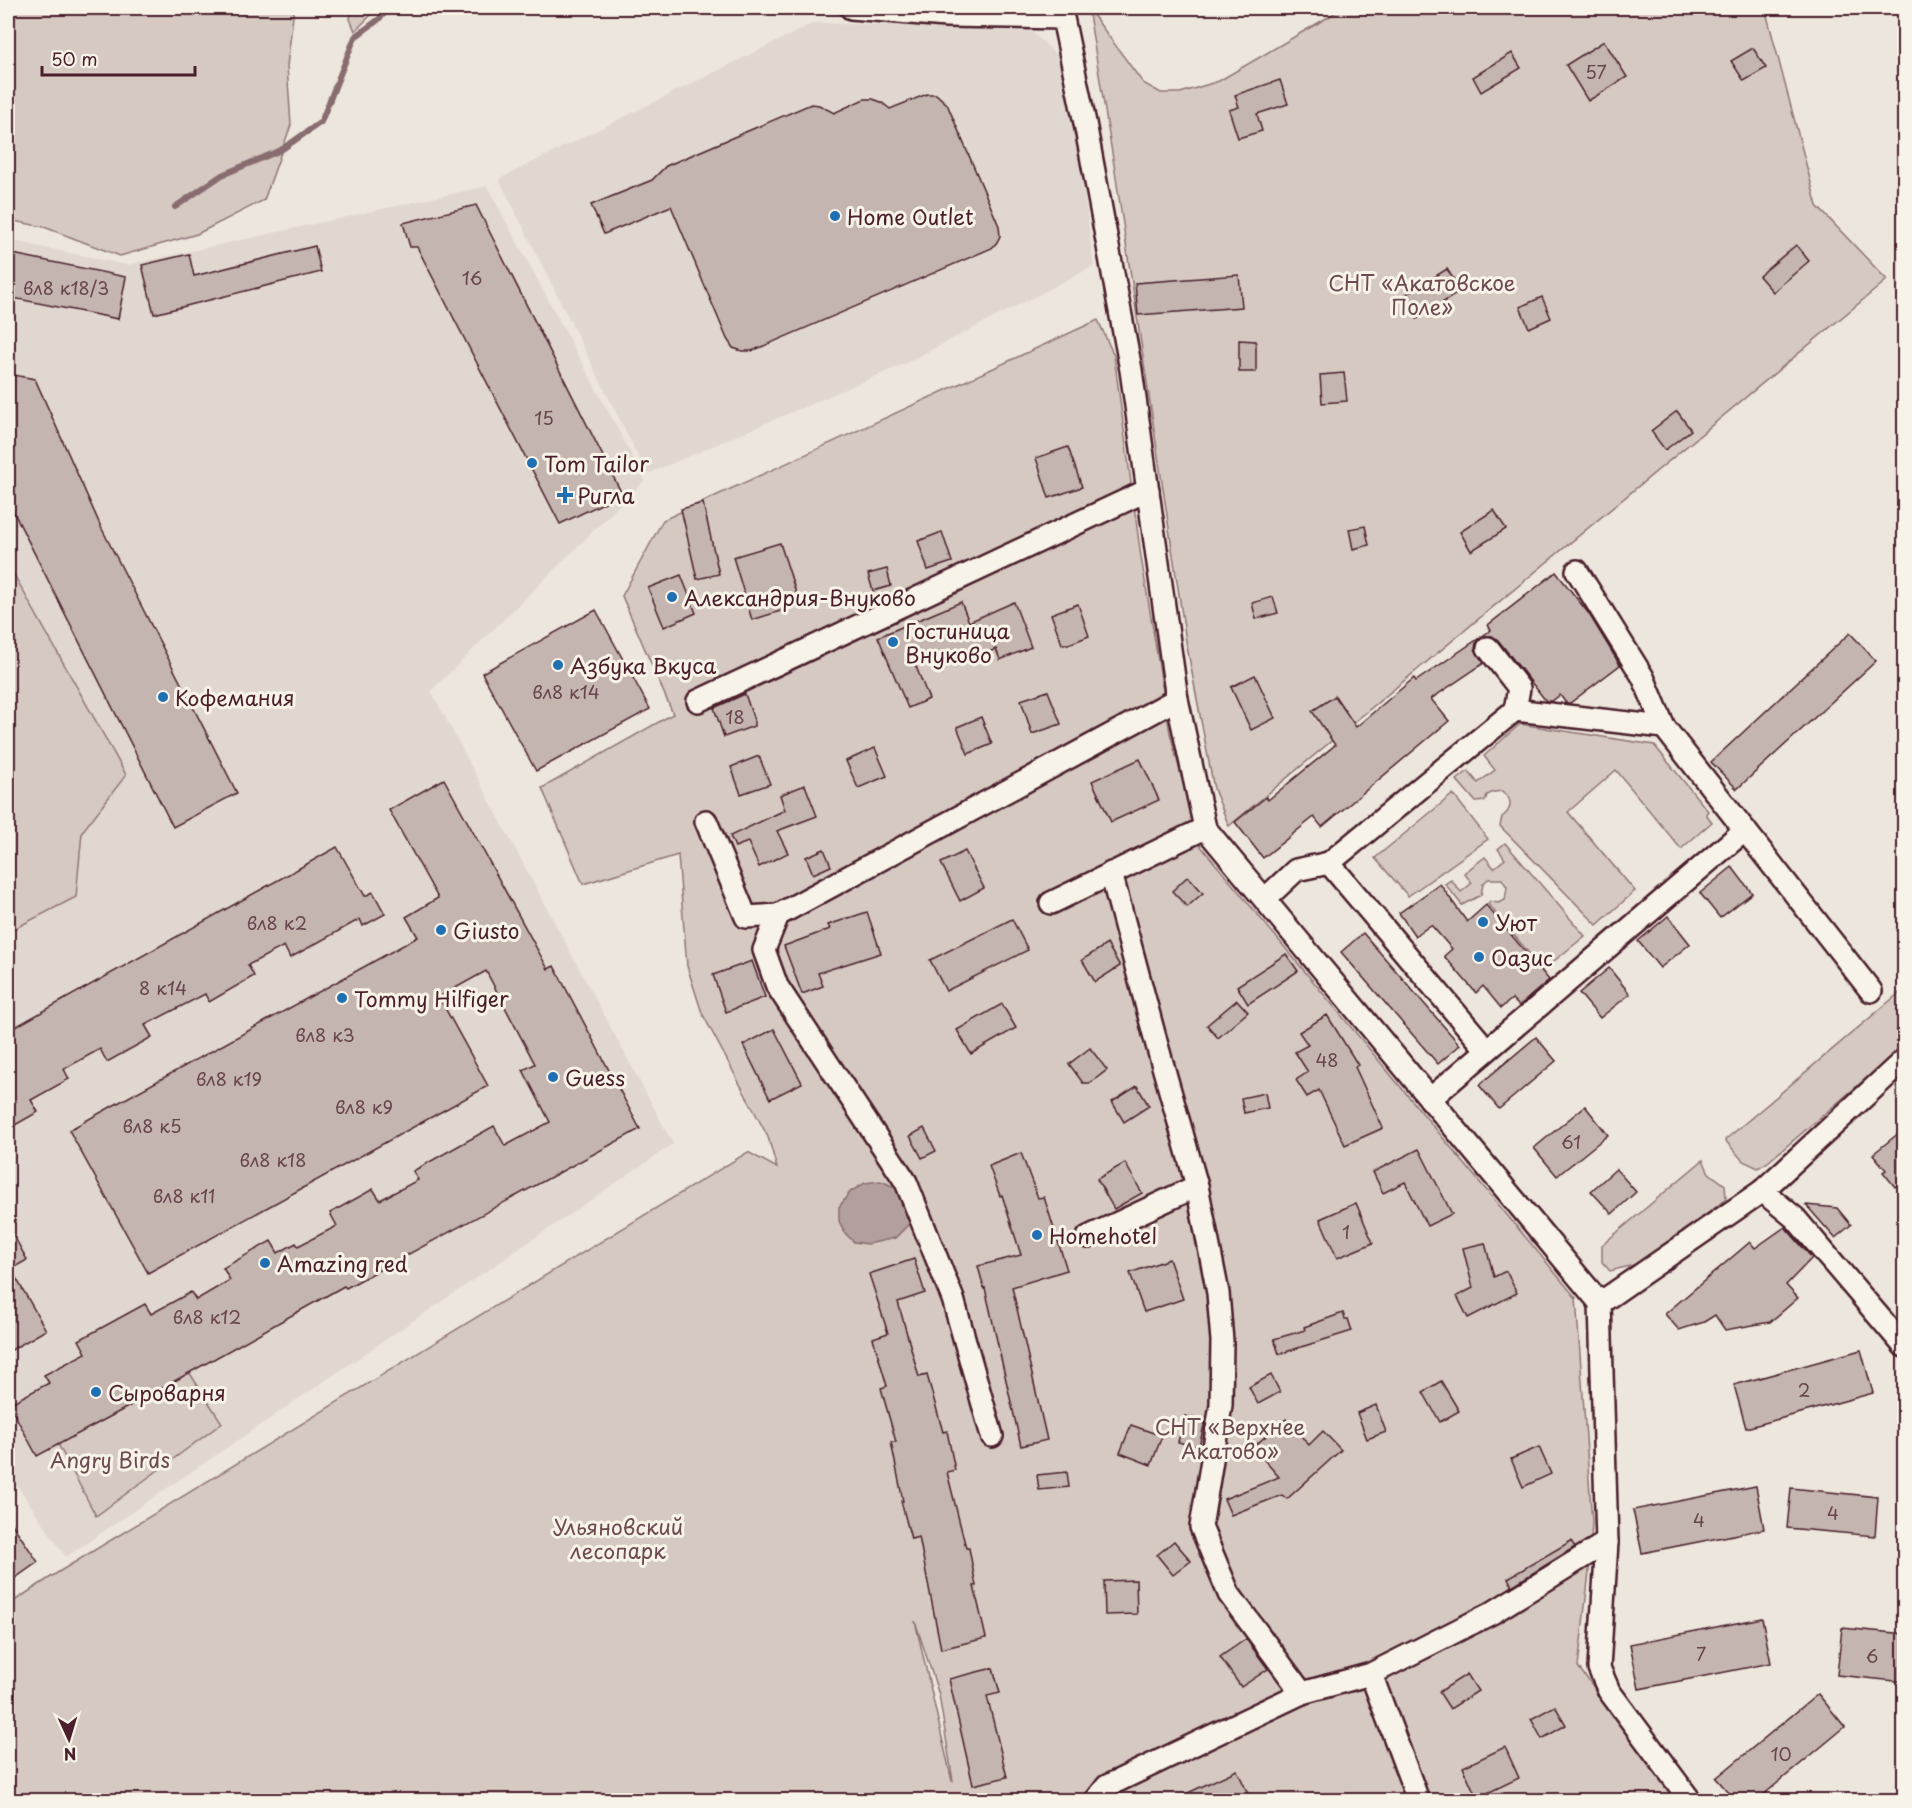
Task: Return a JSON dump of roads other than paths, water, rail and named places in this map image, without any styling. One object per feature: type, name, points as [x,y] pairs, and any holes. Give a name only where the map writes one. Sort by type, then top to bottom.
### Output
[{"type":"street","points":[[851,8],[946,16],[1063,18],[1131,370],[1177,699],[1205,828],[1600,1303],[1607,1542],[1599,1668],[1609,1691],[1690,1800]]},
{"type":"street","points":[[698,701],[1149,490]]},
{"type":"street","points":[[1577,571],[1643,677],[1664,727],[1871,991]]},
{"type":"street","points":[[1265,899],[1296,870],[1329,863],[1515,710],[1519,688],[1488,648]]},
{"type":"street","points":[[706,821],[746,917],[778,915],[1177,699]]},
{"type":"street","points":[[1515,710],[1664,727]]},
{"type":"street","points":[[1051,903],[1205,828]]},
{"type":"street","points":[[1430,1099],[1745,830]]},
{"type":"street","points":[[1329,863],[1487,1050]]},
{"type":"street","points":[[1111,873],[1197,1186],[1218,1293],[1222,1341],[1221,1405],[1201,1527],[1229,1594],[1302,1693]]},
{"type":"street","points":[[778,915],[764,950],[777,986],[906,1182],[953,1299],[992,1436]]},
{"type":"street","points":[[1600,1303],[1762,1191],[1905,1060]]},
{"type":"street","points":[[1088,1238],[1197,1186]]},
{"type":"street","points":[[1762,1191],[1795,1218],[1905,1346]]},
{"type":"street","points":[[1096,1800],[1107,1786],[1302,1693],[1371,1674],[1492,1613],[1607,1542]]},
{"type":"street","points":[[1371,1674],[1418,1800]]},
{"type":"waterway","points":[[175,207],[222,175],[281,150],[321,122],[355,37],[390,8]]},
{"type":"place","name":"Home Outlet","points":[[835,216]]},
{"type":"place","name":"Tom Tailor","points":[[532,463]]},
{"type":"place","name":"Ригла","points":[[565,495]]},
{"type":"place","name":"Александрия-Внуково","points":[[672,597]]},
{"type":"place","name":"Гостиница Внуково","points":[[893,642]]},
{"type":"place","name":"Азбука Вкуса","points":[[558,665]]},
{"type":"place","name":"Кофемания","points":[[163,697]]},
{"type":"place","name":"Уют","points":[[1483,922]]},
{"type":"place","name":"Giusto","points":[[441,930]]},
{"type":"place","name":"Оазис","points":[[1479,957]]},
{"type":"place","name":"Tommy Hilfiger","points":[[342,998]]},
{"type":"place","name":"Guess","points":[[553,1077]]},
{"type":"place","name":"Homehotel","points":[[1037,1235]]},
{"type":"place","name":"Amazing red","points":[[265,1263]]},
{"type":"place","name":"Сыроварня","points":[[96,1392]]},
{"type":"park label","name":"СНТ «Акатовское Поле»","points":[[1422,294]]},
{"type":"park label","name":"СНТ «Верхнее Акатово»","points":[[1230,1438]]},
{"type":"park label","name":"Angry Birds","points":[[110,1459]]},
{"type":"park label","name":"Ульяновский лесопарк","points":[[618,1538]]}]
